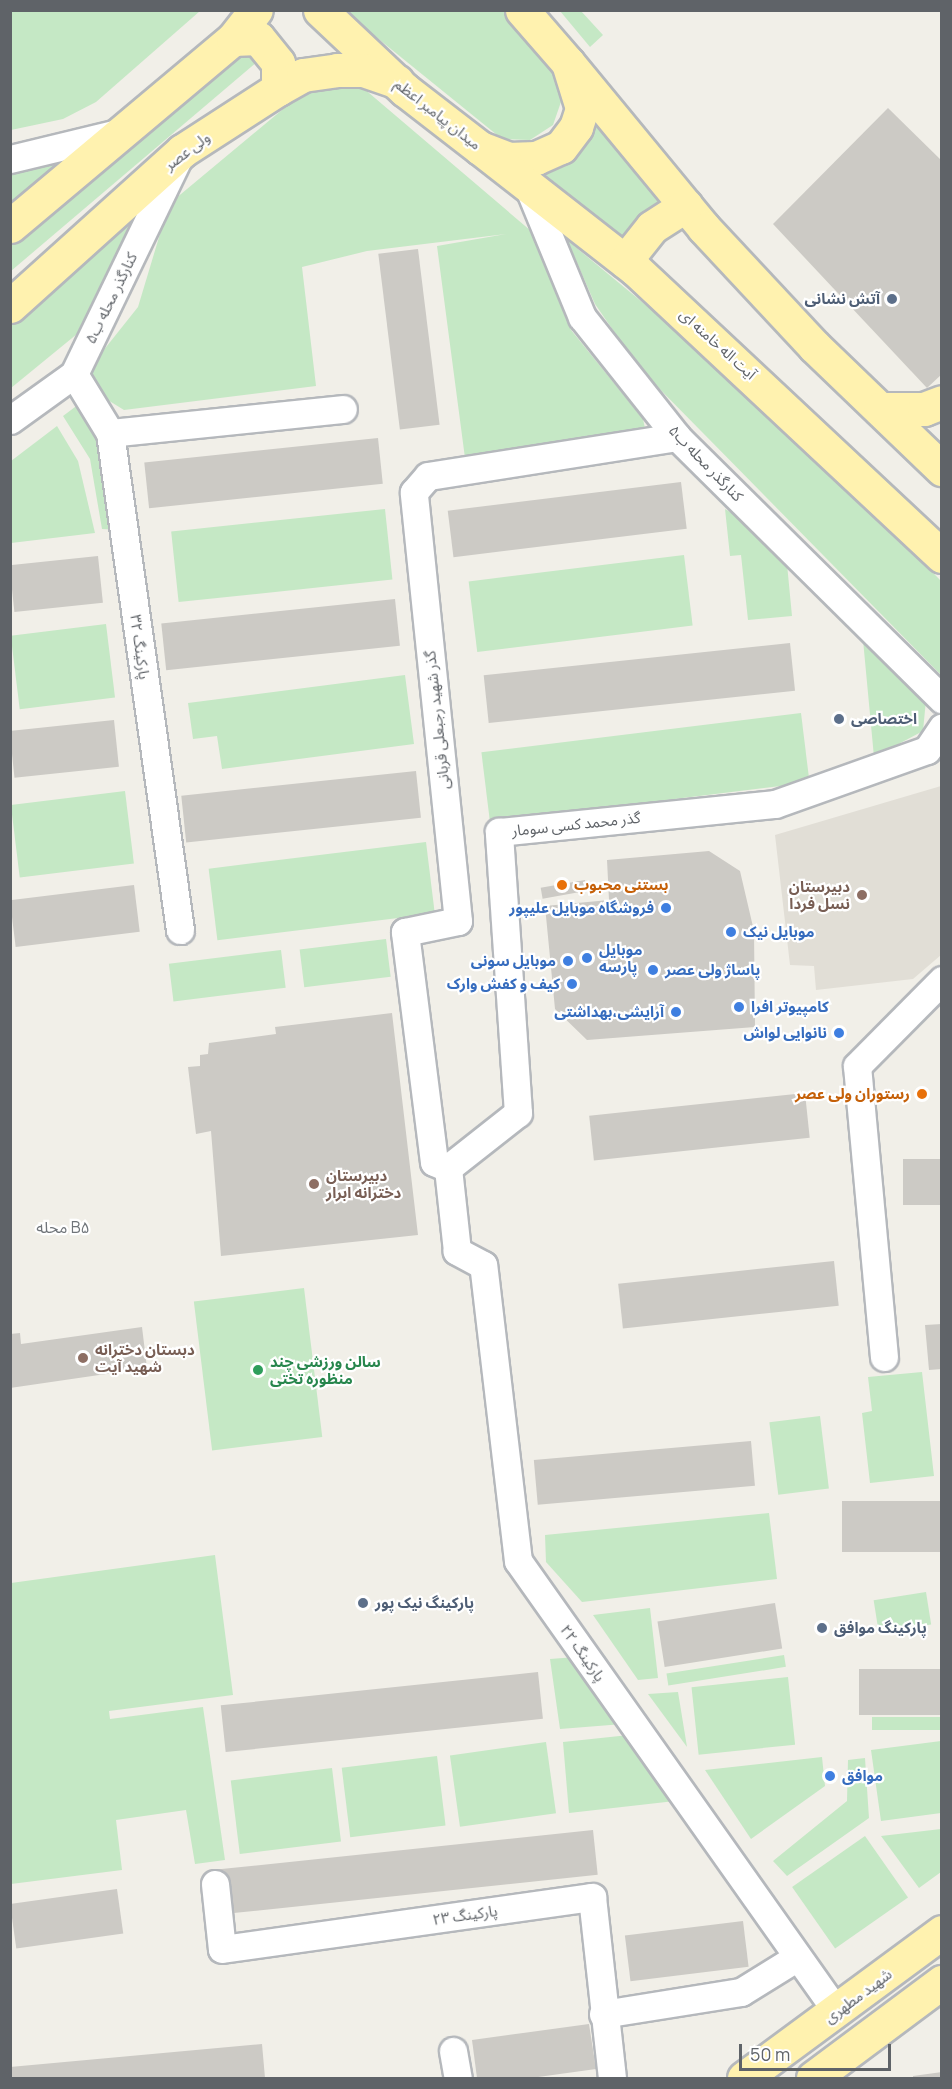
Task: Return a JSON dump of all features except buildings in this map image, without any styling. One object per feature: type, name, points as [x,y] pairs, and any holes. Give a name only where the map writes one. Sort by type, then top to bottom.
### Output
[{"type":"main road","points":[[10,226],[233,39],[256,10]]},
{"type":"main road","name":"میدان پیامبر اعظم","points":[[320,10],[397,82],[480,148],[508,159],[536,158],[561,147],[576,127],[582,108],[568,63],[522,10]]},
{"type":"main road","points":[[233,39],[258,38],[278,63],[278,89]]},
{"type":"main road","points":[[568,63],[686,205],[814,346],[942,469]]},
{"type":"main road","name":"ولی عصر","points":[[10,306],[182,151],[278,89],[303,75],[337,70],[363,70],[397,82]]},
{"type":"main road","name":"آیت اله خامنه ای","points":[[480,148],[625,261],[868,482],[942,556]]},
{"type":"main road","points":[[625,261],[652,227],[686,205]]},
{"type":"main road","points":[[880,410],[924,409],[942,402]]},
{"type":"main road","name":"شهید مطهری","points":[[744,2079],[942,1932]]},
{"type":"main road","points":[[813,2079],[942,1982]]},
{"type":"street","points":[[10,159],[126,131]]},
{"type":"street","name":"کنارگذر محله ب۵","points":[[10,420],[74,374],[182,151]]},
{"type":"street","name":"کنارگذر محله ب۵","points":[[528,186],[582,317],[677,437],[942,699]]},
{"type":"street","name":"پارکینگ ۳۲","points":[[74,374],[110,433],[180,930]]},
{"type":"street","points":[[110,433],[343,409]]},
{"type":"street","name":"گذر شهید رجبعلی قربانی","points":[[448,1168],[434,1162],[405,932],[458,921],[414,492],[428,476],[677,437]]},
{"type":"street","name":"گذر محمد کسی سومار","points":[[448,1168],[518,1113],[500,832],[775,804],[927,750],[942,728]]},
{"type":"street","points":[[884,1357],[857,1066],[942,980]]},
{"type":"street","name":"پارکینگ ۲۲","points":[[448,1168],[457,1251],[483,1265],[518,1561],[796,1958],[837,2012]]},
{"type":"street","name":"پارکینگ ۲۳","points":[[215,1884],[222,1949],[592,1898],[603,2014],[612,2079]]},
{"type":"street","points":[[603,2014],[741,1992],[796,1958]]},
{"type":"street","points":[[453,2051],[458,2079]]},
{"type":"shaded area","name":"دبیرستان نسل فردا","points":[[941,786],[941,955],[913,979],[816,990],[814,966],[790,965],[775,835]]},
{"type":"green space","points":[[11,10],[200,11],[96,102],[63,119],[11,130]]},
{"type":"green space","points":[[344,11],[507,11],[553,71],[562,99],[553,125],[530,140],[502,139]]},
{"type":"green space","points":[[560,11],[581,11],[603,35],[590,47]]},
{"type":"green space","points":[[249,48],[258,61],[11,271],[11,244]]},
{"type":"green space","points":[[336,80],[362,87],[531,231],[571,330],[643,419],[646,433],[465,458],[437,246],[506,234],[367,251],[302,267],[316,386],[124,410],[98,394],[87,371],[138,307],[169,204],[312,85]]},
{"type":"green space","points":[[592,112],[665,202],[627,242],[533,169]]},
{"type":"green space","points":[[72,157],[11,204],[11,166]]},
{"type":"green space","points":[[134,217],[127,249],[88,325],[11,388],[11,315]]},
{"type":"green space","points":[[567,240],[682,335],[858,495],[941,581],[941,675],[639,368],[595,304]]},
{"type":"green space","points":[[79,404],[105,450],[121,530],[102,529],[90,459],[63,416]]},
{"type":"green space","points":[[57,426],[78,461],[95,533],[11,543],[11,461]]},
{"type":"green space","points":[[385,509],[392,580],[179,602],[171,531]]},
{"type":"green space","points":[[725,509],[747,522],[787,564],[792,616],[748,620],[741,555],[730,556]]},
{"type":"green space","points":[[684,555],[693,625],[477,652],[469,581]]},
{"type":"green space","points":[[106,624],[115,697],[20,709],[11,636]]},
{"type":"green space","points":[[863,640],[926,700],[923,731],[874,757]]},
{"type":"green space","points":[[405,675],[414,744],[222,769],[217,736],[193,739],[188,703]]},
{"type":"green space","points":[[801,713],[810,782],[490,822],[481,752]]},
{"type":"green space","points":[[125,791],[134,863],[20,877],[11,805]]},
{"type":"green space","points":[[426,842],[435,913],[217,940],[209,869]]},
{"type":"green space","points":[[386,939],[391,977],[304,987],[300,950]]},
{"type":"green space","points":[[281,950],[286,988],[173,1001],[169,964]]},
{"type":"green space","name":"سالن ورزشی چند منظوره تختی","points":[[304,1288],[322,1437],[212,1450],[194,1302]]},
{"type":"green space","points":[[922,1372],[934,1476],[870,1483],[862,1413],[872,1411],[868,1377]]},
{"type":"green space","points":[[820,1416],[829,1488],[778,1495],[769,1422]]},
{"type":"green space","points":[[769,1513],[777,1579],[582,1602],[546,1562],[545,1535]]},
{"type":"green space","points":[[215,1555],[233,1695],[109,1711],[110,1719],[203,1707],[225,1860],[195,1864],[186,1810],[116,1820],[122,1870],[11,1884],[11,1583]]},
{"type":"green space","points":[[926,1592],[931,1625],[879,1633],[874,1600]]},
{"type":"green space","points":[[650,1608],[658,1678],[638,1680],[593,1615]]},
{"type":"green space","points":[[784,1655],[786,1667],[668,1685],[666,1674]]},
{"type":"green space","points":[[576,1657],[623,1724],[560,1729],[550,1659]]},
{"type":"green space","points":[[788,1677],[795,1745],[699,1755],[692,1687]]},
{"type":"green space","points":[[678,1692],[687,1747],[648,1694]]},
{"type":"green space","points":[[872,1717],[941,1717],[941,1730],[872,1730]]},
{"type":"green space","points":[[629,1735],[675,1801],[569,1813],[563,1742]]},
{"type":"green space","points":[[941,1741],[941,1813],[881,1821],[871,1750]]},
{"type":"green space","points":[[546,1742],[556,1813],[460,1827],[450,1755]]},
{"type":"green space","points":[[437,1756],[446,1825],[350,1837],[342,1768]]},
{"type":"green space","points":[[822,1757],[825,1786],[751,1839],[705,1770]]},
{"type":"green space","points":[[865,1758],[869,1818],[787,1876],[773,1861],[847,1801],[848,1760]]},
{"type":"green space","points":[[332,1768],[341,1841],[240,1854],[231,1780]]},
{"type":"green space","points":[[941,1829],[941,1872],[919,1888],[881,1836]]},
{"type":"green space","points":[[865,1836],[908,1897],[835,1948],[792,1887]]},
{"type":"place","name":"آتش نشانی","points":[[892,299]]},
{"type":"place","name":"اختصاصی","points":[[839,719]]},
{"type":"place","name":"بستنی محبوب","points":[[562,885]]},
{"type":"place","name":"دبیرستان نسل فردا","points":[[862,895]]},
{"type":"place","name":"فروشگاه موبایل علیپور","points":[[666,908]]},
{"type":"place","name":"موبایل نیک","points":[[731,932]]},
{"type":"place","name":"موبایل پارسه","points":[[587,958]]},
{"type":"place","name":"موبایل سونی","points":[[568,961]]},
{"type":"place","name":"پاساژ ولی عصر","points":[[653,970]]},
{"type":"place","name":"کیف و کفش وارک","points":[[572,984]]},
{"type":"place","name":"کامپیوتر افرا","points":[[739,1007]]},
{"type":"place","name":"آرایشی،بهداشتی","points":[[676,1012]]},
{"type":"place","name":"نانوایی لواش","points":[[839,1033]]},
{"type":"place","name":"رستوران ولی عصر","points":[[922,1094]]},
{"type":"place","name":"دبیرستان دخترانه ابرار","points":[[314,1184]]},
{"type":"place","name":"دبستان دخترانه شهید آیت","points":[[83,1358]]},
{"type":"place","name":"سالن ورزشی چند منظوره تختی","points":[[258,1370]]},
{"type":"place","name":"پارکینگ نیک پور","points":[[363,1603]]},
{"type":"place","name":"پارکینگ موافق","points":[[822,1628]]},
{"type":"place","name":"موافق","points":[[830,1776]]},
{"type":"district","name":"محله B۵","points":[[63,1227]]}]
